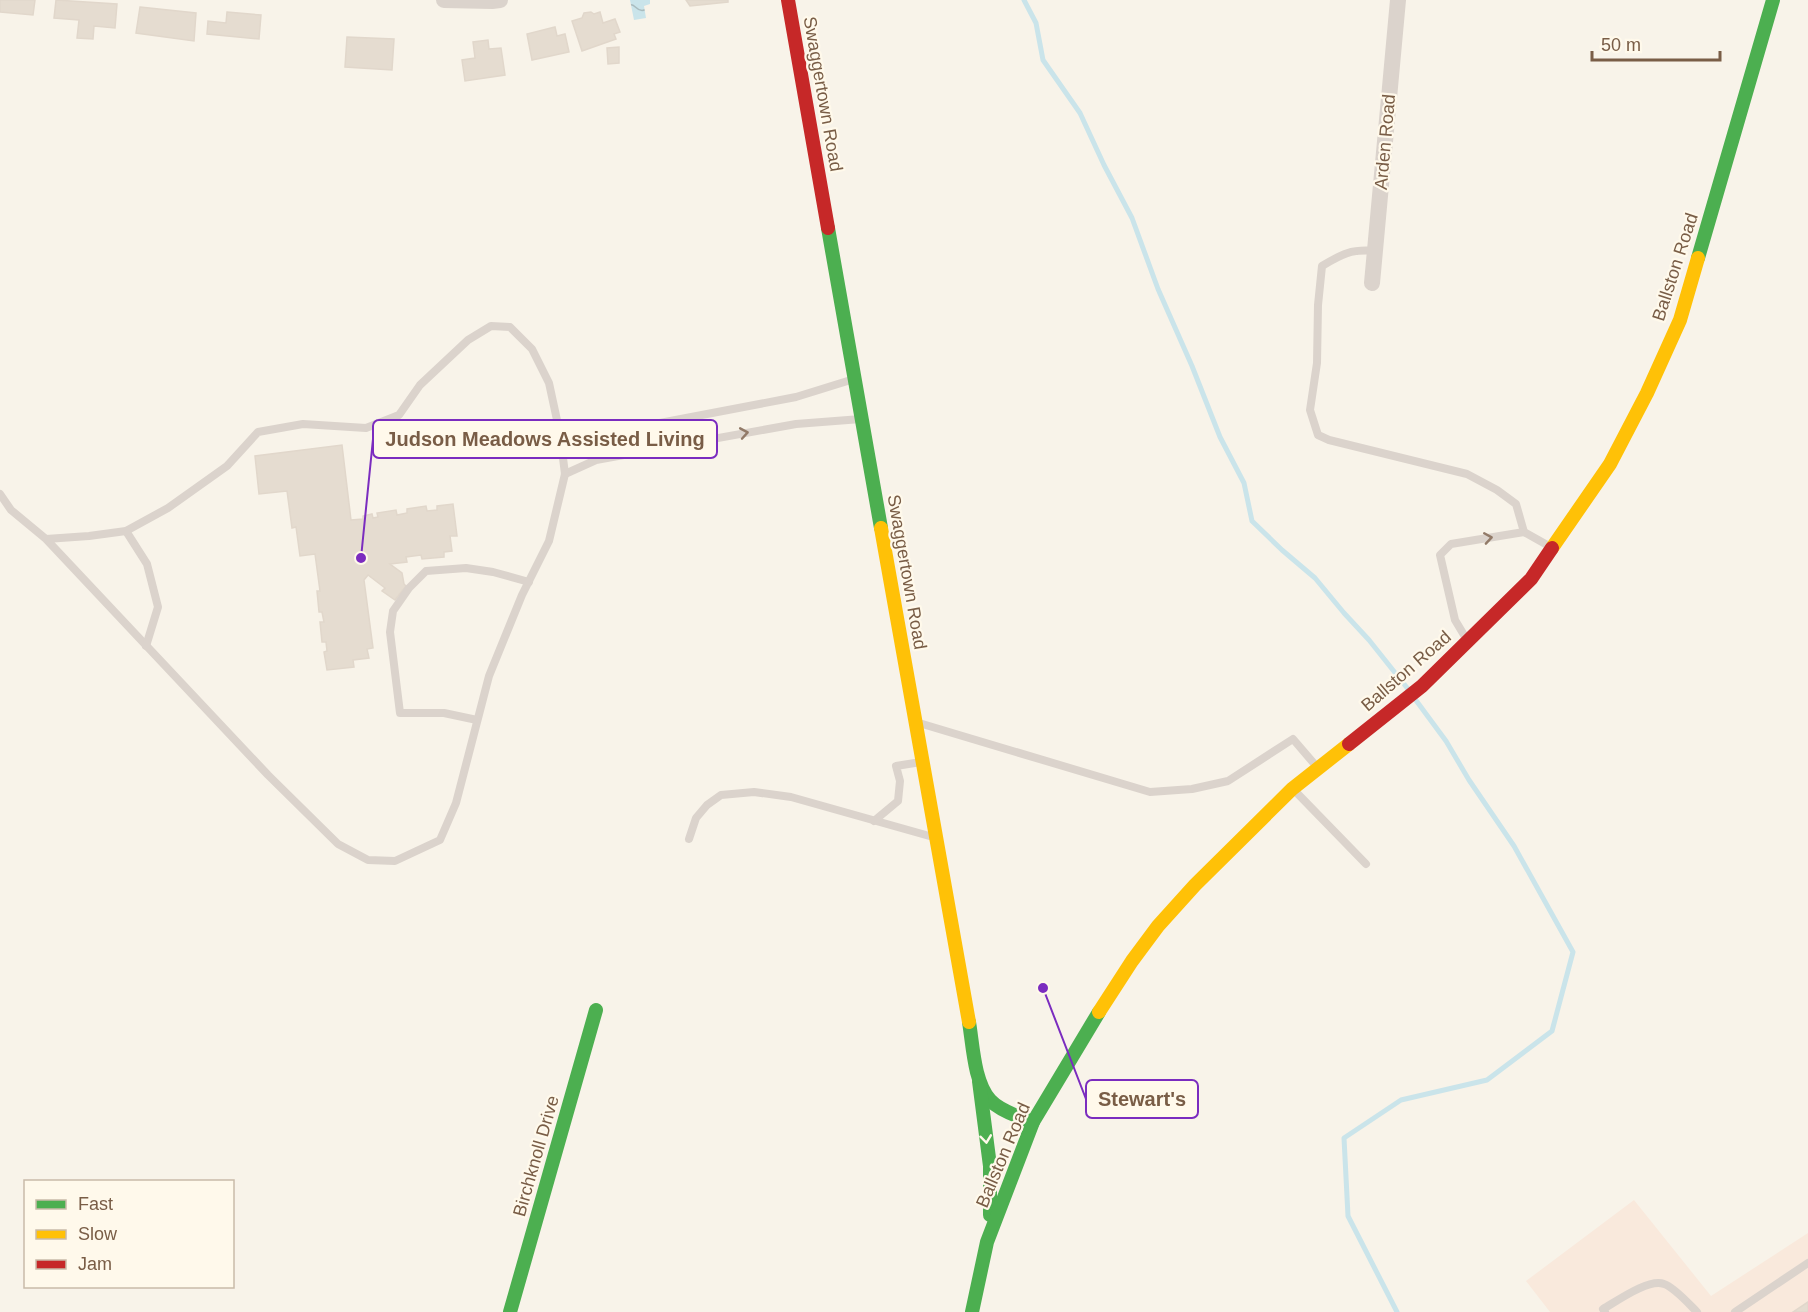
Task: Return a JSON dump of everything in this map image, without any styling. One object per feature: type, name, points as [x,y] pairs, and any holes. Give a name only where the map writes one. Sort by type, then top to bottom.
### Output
[{"type":"main road","name":"Swaggertown Road","points":[[788,0],[979,1081],[991,1101],[1018,1117],[1033,1122]]},
{"type":"main road","name":"Ballston Road","points":[[972,1312],[987,1242],[1033,1122],[1084,1035],[1132,961],[1158,926],[1195,885],[1293,789],[1421,687],[1531,579],[1610,464],[1647,393],[1680,320],[1773,0]]},
{"type":"main road","name":"Birchknoll Drive","points":[[510,1312],[596,1010]]},
{"type":"main road","points":[[979,1081],[992,1200],[987,1242]]},
{"type":"street","points":[[444,0],[500,0]]},
{"type":"street","name":"Arden Road","points":[[1372,283],[1398,0]]},
{"type":"lane","points":[[1375,250],[1342,253],[1322,266],[1318,305],[1317,363],[1310,410],[1318,435],[1329,440],[1467,474],[1497,490],[1516,504],[1524,532]]},
{"type":"lane","points":[[0,494],[11,510],[46,538],[268,776],[338,844],[368,860],[395,861],[440,840],[456,803],[489,676],[549,541],[565,474],[560,434],[549,383],[532,349],[510,327],[491,326],[468,340],[420,385],[399,415],[366,428],[303,424],[258,432],[227,466],[168,508],[126,531],[46,538]]},
{"type":"lane","points":[[560,434],[597,435],[796,397],[854,379]]},
{"type":"lane","points":[[565,474],[596,460],[796,424],[861,419]]},
{"type":"lane","points":[[126,531],[147,564],[158,607],[146,646]]},
{"type":"lane","points":[[1468,641],[1455,620],[1440,555],[1451,544],[1524,532],[1552,548]]},
{"type":"lane","points":[[477,720],[444,713],[400,713],[390,632],[393,611],[409,588],[426,572],[466,568],[493,572],[529,582]]},
{"type":"lane","points":[[916,722],[1150,792],[1192,789],[1227,781],[1293,739],[1317,768]]},
{"type":"lane","points":[[874,821],[898,801],[900,781],[896,766],[923,762]]},
{"type":"lane","points":[[1293,789],[1366,864]]},
{"type":"lane","points":[[689,839],[696,818],[707,805],[721,795],[754,792],[791,797],[936,837]]},
{"type":"lane","points":[[1735,1312],[1808,1263]]},
{"type":"lane","points":[[1605,1312],[1603,1309],[1643,1286],[1658,1282],[1666,1284],[1697,1312]]},
{"type":"shaded area","points":[[1634,1200],[1711,1296],[1808,1233],[1808,1312],[1550,1312],[1526,1281]]},
{"type":"water","points":[[630,0],[650,0],[650,4],[644,6],[646,18],[634,20]]},
{"type":"building","points":[[0,0],[35,0],[33,15],[0,12]]},
{"type":"building","points":[[56,0],[117,4],[115,28],[94,26],[93,39],[77,38],[79,20],[54,18]]},
{"type":"building","points":[[686,0],[728,0],[728,2],[690,6]]},
{"type":"building","points":[[140,7],[196,13],[194,41],[136,33]]},
{"type":"building","points":[[227,12],[261,15],[259,39],[207,34],[208,21],[226,23]]},
{"type":"building","points":[[600,12],[603,23],[615,19],[620,32],[614,34],[616,39],[582,51],[572,21],[582,18],[584,13],[594,14]]},
{"type":"building","points":[[555,27],[557,36],[565,34],[569,52],[532,60],[527,34]]},
{"type":"building","points":[[347,37],[394,39],[392,70],[345,67]]},
{"type":"building","points":[[488,40],[489,49],[501,48],[505,75],[465,81],[462,60],[475,58],[473,42]]},
{"type":"building","points":[[619,47],[619,63],[608,64],[607,48]]},
{"type":"building","points":[[342,445],[351,520],[363,519],[363,516],[372,514],[373,518],[378,517],[377,513],[396,510],[397,515],[407,513],[407,509],[426,506],[427,511],[437,510],[437,506],[453,504],[457,536],[450,536],[452,551],[444,552],[444,557],[422,559],[421,555],[406,557],[407,562],[390,564],[402,573],[406,586],[395,600],[382,591],[385,588],[368,575],[364,580],[373,648],[367,649],[369,658],[353,660],[354,667],[327,670],[324,652],[327,651],[326,642],[322,642],[320,622],[324,622],[322,612],[319,612],[317,591],[320,591],[315,554],[300,556],[296,527],[292,528],[287,491],[259,494],[255,456]]},
{"type":"building","points":[[1808,1302],[1808,1312],[1793,1312]]},
{"type":"waterway","points":[[1024,0],[1036,23],[1043,60],[1080,113],[1132,218],[1158,289],[1220,437],[1244,483],[1252,521],[1315,578],[1408,689]]},
{"type":"waterway","points":[[1397,1312],[1348,1216],[1344,1138],[1401,1100],[1487,1080],[1552,1031],[1573,952],[1514,846],[1469,780],[1446,741],[1415,699]]},
{"type":"traffic: fast","points":[[1698,258],[1773,0]]},
{"type":"traffic: fast","points":[[828,228],[881,528]]},
{"type":"traffic: fast","points":[[510,1312],[596,1010]]},
{"type":"traffic: fast","points":[[972,1312],[987,1242],[1033,1122],[1099,1012]]},
{"type":"traffic: fast","points":[[969,1022],[977,1074],[990,1100],[1010,1113],[1033,1122]]},
{"type":"traffic: fast","points":[[979,1081],[990,1166],[990,1215]]},
{"type":"traffic: slow","points":[[1552,548],[1610,464],[1647,393],[1680,320],[1698,258]]},
{"type":"traffic: slow","points":[[881,528],[969,1022]]},
{"type":"traffic: slow","points":[[1099,1012],[1158,926],[1195,885],[1292,789],[1349,744]]},
{"type":"traffic: jam","points":[[788,0],[828,228]]},
{"type":"traffic: jam","points":[[1349,744],[1422,686],[1531,579],[1552,548]]},
{"type":"place","name":"Judson Meadows Assisted Living","points":[[361,558]]},
{"type":"place","name":"Stewart's","points":[[1043,988]]}]
